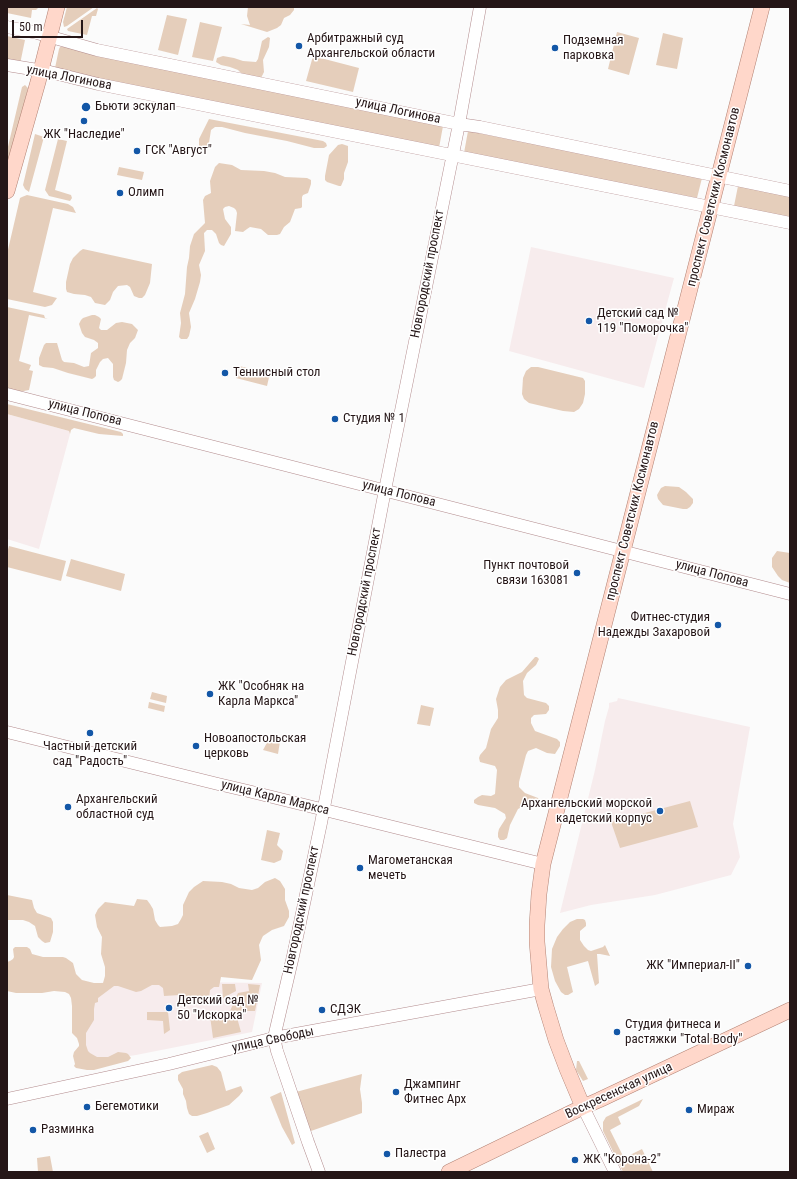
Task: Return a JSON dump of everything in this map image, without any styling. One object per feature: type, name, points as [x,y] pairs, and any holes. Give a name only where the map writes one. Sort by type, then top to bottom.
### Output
[{"type":"main road","points":[[7,190],[41,72],[57,7]]},
{"type":"main road","name":"проспект Советских Космонавтов","points":[[583,1107],[556,1040],[541,990],[536,942],[539,894],[543,864],[762,7]]},
{"type":"main road","name":"Воскресенская улица","points":[[449,1172],[583,1107],[790,1010]]},
{"type":"street","name":"Новгородский проспект","points":[[319,1172],[291,1093],[274,1038],[308,886],[385,490],[453,155],[480,7]]},
{"type":"street","name":"улица Логинова","points":[[7,27],[37,33],[97,50],[480,127],[790,192]]},
{"type":"street","name":"улица Логинова","points":[[7,65],[41,72],[50,72],[98,84],[790,223]]},
{"type":"street","name":"улица Попова","points":[[7,394],[790,594]]},
{"type":"street","name":"улица Карла Маркса","points":[[7,732],[543,864]]},
{"type":"street","name":"улица Свободы","points":[[7,1099],[169,1064],[274,1038],[541,990]]},
{"type":"street","name":"проспект Советских Космонавтов","points":[[583,1107],[614,1172]]},
{"type":"shaded area","points":[[7,7],[39,7],[36,10],[32,10],[31,18],[7,13]]},
{"type":"shaded area","points":[[67,7],[94,7],[64,27],[63,22]]},
{"type":"shaded area","points":[[248,7],[294,7],[294,10],[290,15],[284,18],[281,25],[267,32],[241,24],[250,25],[247,16]]},
{"type":"shaded area","points":[[97,8],[96,16],[92,16],[87,35],[68,31],[67,29]]},
{"type":"shaded area","points":[[167,15],[187,19],[178,55],[158,50]]},
{"type":"shaded area","points":[[200,22],[222,27],[213,61],[192,57]]},
{"type":"shaded area","points":[[617,32],[639,38],[629,75],[608,69]]},
{"type":"shaded area","points":[[663,33],[683,38],[677,69],[656,65]]},
{"type":"shaded area","points":[[7,36],[25,40],[20,64],[7,62]]},
{"type":"shaded area","points":[[268,37],[270,38],[269,47],[263,60],[264,72],[261,78],[242,74],[238,70],[216,62],[217,58],[223,56],[243,61],[256,62],[262,41]]},
{"type":"shaded area","points":[[65,46],[443,126],[439,148],[58,72],[55,68],[59,49],[60,47]]},
{"type":"shaded area","points":[[313,56],[359,68],[353,92],[306,81]]},
{"type":"shaded area","points":[[25,85],[28,88],[7,176],[7,151],[22,87]]},
{"type":"shaded area","points":[[209,119],[323,141],[327,146],[324,148],[314,148],[222,127],[215,127],[211,130],[208,149],[203,151],[199,149],[199,139]]},
{"type":"shaded area","points":[[468,131],[702,178],[697,198],[464,153]]},
{"type":"shaded area","points":[[35,134],[44,137],[29,192],[23,185]]},
{"type":"shaded area","points":[[58,139],[67,141],[55,190],[71,195],[72,198],[70,201],[49,196],[45,190]]},
{"type":"shaded area","points":[[342,144],[348,146],[348,162],[344,173],[344,179],[341,186],[339,186],[327,182],[325,180],[325,176],[329,155],[338,145]]},
{"type":"shaded area","points":[[219,163],[232,165],[241,170],[264,171],[285,177],[307,178],[311,180],[311,184],[308,193],[302,197],[302,207],[295,209],[290,222],[284,227],[280,234],[277,235],[268,235],[261,229],[250,227],[243,232],[235,231],[236,210],[229,206],[223,209],[225,219],[231,227],[231,234],[224,246],[219,243],[216,234],[212,230],[207,230],[204,233],[205,251],[199,265],[201,275],[200,282],[189,313],[191,327],[187,339],[181,339],[179,337],[181,323],[180,313],[185,294],[190,246],[194,234],[205,223],[203,200],[205,196],[211,193],[210,181],[215,167]]},
{"type":"shaded area","points":[[119,167],[144,172],[142,180],[117,175]]},
{"type":"shaded area","points":[[738,186],[790,197],[790,218],[734,206]]},
{"type":"shaded area","points":[[27,195],[68,204],[73,207],[76,213],[53,208],[33,292],[57,298],[52,305],[45,307],[7,299],[7,254],[20,198]]},
{"type":"shaded area","name":"Детский сад № 119 \"Поморочка\"","points":[[531,247],[674,278],[644,388],[509,351]]},
{"type":"shaded area","points":[[83,249],[152,264],[150,283],[145,295],[142,298],[139,298],[134,296],[130,287],[127,285],[118,286],[113,292],[110,300],[105,305],[95,303],[91,297],[67,292],[66,282],[70,264],[73,258]]},
{"type":"shaded area","points":[[7,307],[44,315],[45,318],[48,319],[29,315],[19,361],[31,365],[29,370],[33,371],[29,390],[18,392],[7,390]]},
{"type":"shaded area","points":[[95,315],[101,319],[99,328],[101,330],[107,330],[116,323],[122,322],[132,324],[138,330],[135,338],[130,343],[127,350],[126,363],[122,379],[120,381],[118,382],[114,380],[113,364],[108,358],[103,359],[100,362],[96,370],[96,376],[92,379],[39,365],[39,358],[44,345],[46,343],[57,343],[64,362],[74,363],[84,367],[89,366],[91,353],[98,348],[98,343],[85,337],[79,324],[83,318]]},
{"type":"shaded area","points":[[239,366],[270,373],[267,386],[236,378]]},
{"type":"shaded area","points":[[531,367],[538,367],[583,378],[585,381],[585,394],[583,403],[579,409],[574,412],[563,411],[529,403],[524,399],[522,394],[523,378],[526,371]]},
{"type":"shaded area","points":[[7,404],[121,432],[123,436],[99,434],[74,428],[71,430],[70,434],[69,431],[7,414]]},
{"type":"shaded area","points":[[7,414],[69,431],[70,434],[39,549],[7,539]]},
{"type":"shaded area","points":[[665,486],[679,487],[693,499],[693,503],[687,509],[663,505],[658,499],[657,495],[661,488]]},
{"type":"shaded area","points":[[9,546],[66,561],[61,581],[7,567],[7,553]]},
{"type":"shaded area","points":[[777,551],[790,553],[790,583],[782,580],[772,567],[772,558]]},
{"type":"shaded area","points":[[71,559],[125,574],[121,591],[66,576]]},
{"type":"shaded area","points":[[535,657],[539,659],[536,665],[527,673],[523,681],[524,695],[527,698],[546,703],[549,706],[549,710],[546,714],[534,715],[531,718],[531,723],[535,731],[557,739],[560,742],[560,746],[555,754],[547,753],[536,748],[528,751],[519,782],[519,787],[525,793],[538,798],[541,802],[518,809],[510,825],[507,838],[500,840],[498,833],[506,818],[505,814],[495,808],[474,803],[474,800],[482,795],[491,796],[495,794],[497,770],[495,766],[480,762],[479,758],[486,748],[491,729],[498,718],[496,699],[500,687],[506,680],[522,672]]},
{"type":"shaded area","points":[[152,692],[167,696],[166,703],[150,699]]},
{"type":"shaded area","name":"Архангельский морской кадетский корпус","points":[[618,698],[750,727],[733,824],[740,857],[731,875],[655,895],[591,905],[560,913],[595,770],[609,703],[617,701]]},
{"type":"shaded area","points":[[149,702],[165,706],[164,712],[148,708]]},
{"type":"shaded area","points":[[421,705],[434,708],[430,726],[417,724]]},
{"type":"shaded area","points":[[269,739],[280,741],[278,754],[263,750]]},
{"type":"shaded area","points":[[690,801],[698,827],[620,848],[611,822]]},
{"type":"shaded area","points":[[267,830],[280,833],[277,845],[283,851],[281,860],[274,863],[261,860]]},
{"type":"shaded area","points":[[275,878],[280,881],[285,889],[285,900],[289,911],[289,917],[284,926],[272,930],[263,936],[259,945],[261,960],[252,980],[221,977],[219,987],[214,987],[210,990],[209,998],[188,999],[180,995],[164,996],[163,988],[159,985],[152,985],[136,992],[114,986],[98,998],[98,1002],[95,1003],[94,1020],[86,1033],[86,1045],[88,1051],[97,1057],[108,1057],[118,1052],[126,1053],[131,1058],[128,1061],[94,1070],[76,1068],[74,1066],[73,1056],[79,1044],[77,1038],[72,1033],[72,1006],[69,994],[54,991],[42,993],[16,993],[7,991],[7,962],[13,959],[13,949],[15,947],[27,947],[30,949],[32,954],[43,957],[66,958],[73,963],[76,974],[82,980],[94,983],[103,983],[105,967],[101,954],[102,937],[97,927],[95,915],[98,909],[105,902],[134,906],[137,899],[147,900],[153,909],[155,920],[158,925],[160,927],[172,926],[178,924],[183,915],[183,905],[189,892],[203,881],[222,882],[239,888],[252,890]]},
{"type":"shaded area","points":[[7,895],[32,900],[37,913],[51,918],[53,922],[53,932],[50,942],[45,943],[42,941],[38,937],[35,926],[29,922],[23,920],[7,920]]},
{"type":"shaded area","points":[[577,919],[583,919],[586,923],[586,926],[580,931],[580,940],[584,946],[591,951],[605,945],[610,956],[597,954],[599,983],[595,986],[588,961],[567,967],[573,992],[565,995],[561,992],[555,981],[551,967],[552,949],[557,937],[563,929],[570,922]]},
{"type":"shaded area","name":"Детский сад № 50 \"Искорка\"","points":[[150,978],[190,982],[262,983],[252,1032],[136,1055],[84,1063],[80,985]]},
{"type":"shaded area","points":[[222,984],[235,984],[236,991],[223,998]]},
{"type":"shaded area","points":[[248,984],[260,985],[255,1011],[230,1011],[238,993],[249,991]]},
{"type":"shaded area","points":[[147,1012],[168,1012],[170,1030],[164,1034],[163,1021],[147,1020]]},
{"type":"shaded area","points":[[236,1014],[241,1032],[213,1038],[210,1016]]},
{"type":"shaded area","points":[[577,1061],[579,1061],[588,1079],[583,1081],[576,1070]]},
{"type":"shaded area","points":[[212,1065],[217,1067],[221,1072],[226,1091],[241,1086],[243,1091],[229,1105],[197,1116],[192,1116],[189,1114],[183,1089],[178,1080],[178,1075],[182,1072]]},
{"type":"shaded area","points":[[362,1074],[360,1089],[362,1113],[311,1131],[308,1128],[302,1112],[301,1103],[296,1092]]},
{"type":"shaded area","points":[[281,1092],[295,1143],[292,1145],[282,1127],[270,1097]]},
{"type":"shaded area","points":[[643,1099],[639,1106],[618,1117],[621,1124],[610,1130],[624,1158],[642,1149],[653,1172],[623,1172],[603,1131],[603,1122],[606,1117]]},
{"type":"shaded area","points":[[208,1132],[215,1149],[207,1153],[199,1136]]},
{"type":"shaded area","points":[[50,1156],[53,1172],[38,1172],[37,1158]]},
{"type":"place","name":"Арбитражный суд Архангельской области","points":[[299,46]]},
{"type":"place","name":"Подземная парковка","points":[[555,48]]},
{"type":"place","name":"Бьюти эскулап","points":[[86,107]]},
{"type":"place","name":"ЖК \"Наследие\"","points":[[84,121]]},
{"type":"place","name":"ГСК \"Август\"","points":[[137,151]]},
{"type":"place","name":"Олимп","points":[[120,193]]},
{"type":"place","name":"Детский сад № 119 \"Поморочка\"","points":[[589,321]]},
{"type":"place","name":"Теннисный стол","points":[[225,373]]},
{"type":"place","name":"Студия № 1","points":[[335,419]]},
{"type":"place","name":"Пункт почтовой связи 163081","points":[[577,573]]},
{"type":"place","name":"Фитнес-студия Надежды Захаровой","points":[[718,625]]},
{"type":"place","name":"ЖК \"Особняк на Карла Маркса\"","points":[[210,694]]},
{"type":"place","name":"Частный детский сад \"Радость\"","points":[[90,733]]},
{"type":"place","name":"Новоапостольская церковь","points":[[196,746]]},
{"type":"place","name":"Архангельский областной суд","points":[[68,807]]},
{"type":"place","name":"Архангельский морской кадетский корпус","points":[[660,811]]},
{"type":"place","name":"Магометанская мечеть","points":[[360,868]]},
{"type":"place","name":"ЖК \"Империал-II\"","points":[[748,966]]},
{"type":"place","name":"Детский сад № 50 \"Искорка\"","points":[[169,1008]]},
{"type":"place","name":"СДЭК","points":[[322,1010]]},
{"type":"place","name":"Студия фитнеса и растяжки \"Total Body\"","points":[[617,1032]]},
{"type":"place","name":"Джампинг Фитнес Арх","points":[[396,1092]]},
{"type":"place","name":"Бегемотики","points":[[87,1107]]},
{"type":"place","name":"Мираж","points":[[689,1110]]},
{"type":"place","name":"Разминка","points":[[33,1130]]},
{"type":"place","name":"Палестра","points":[[387,1154]]},
{"type":"place","name":"ЖК \"Корона-2\"","points":[[575,1160]]}]
